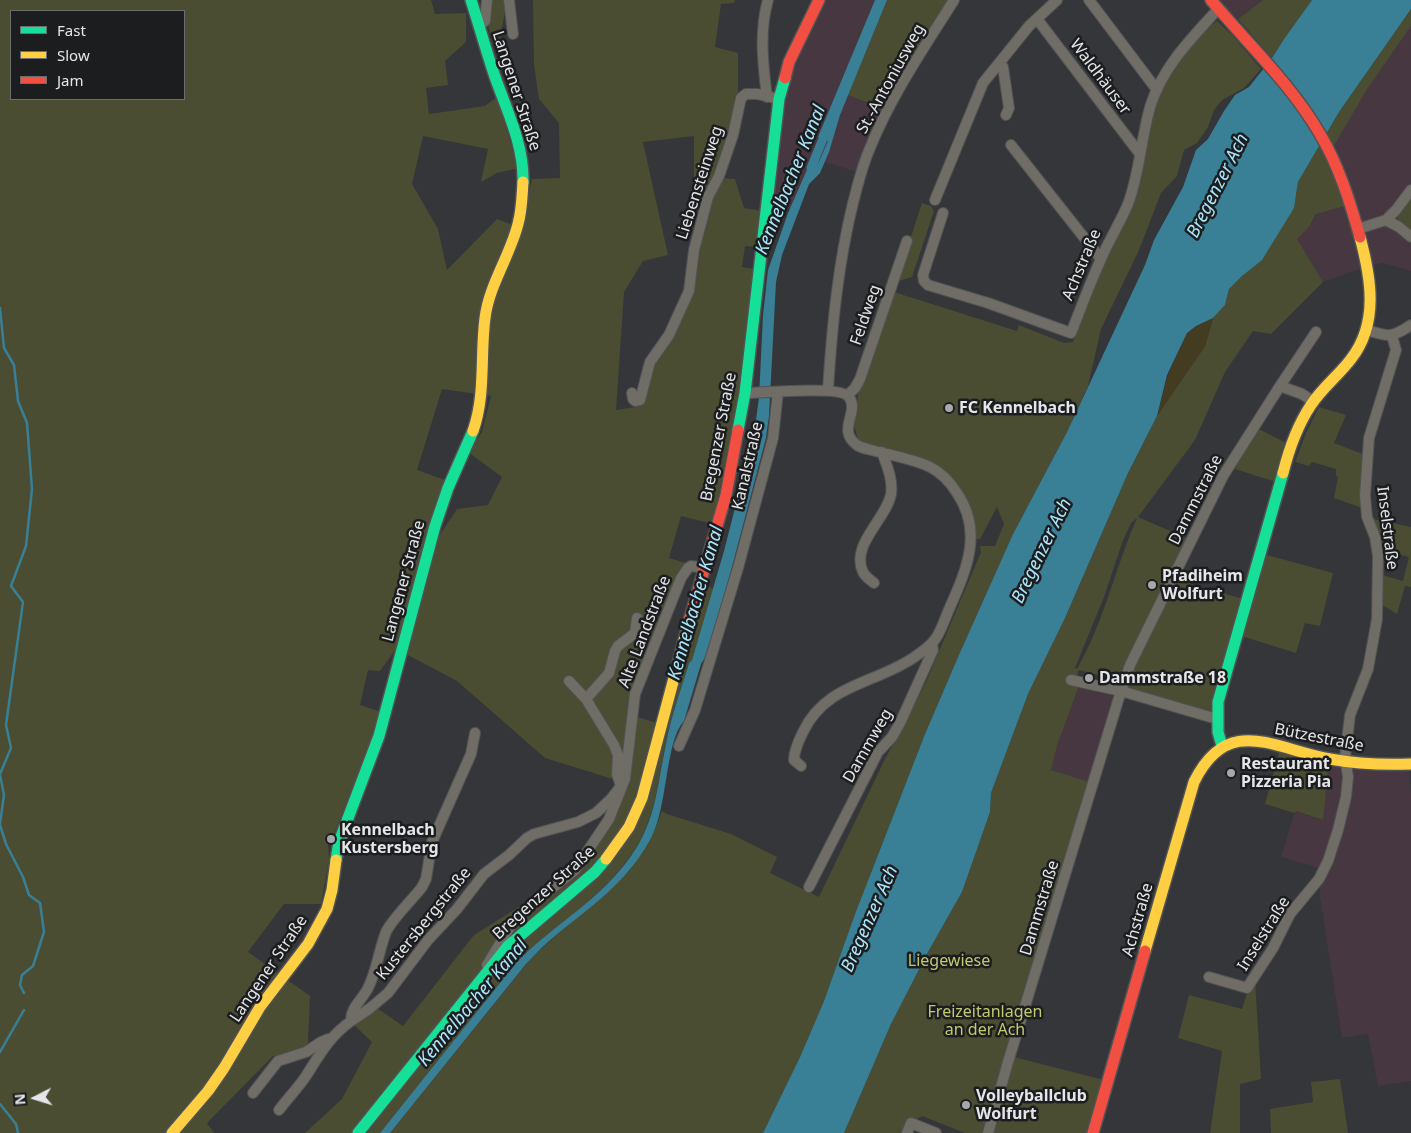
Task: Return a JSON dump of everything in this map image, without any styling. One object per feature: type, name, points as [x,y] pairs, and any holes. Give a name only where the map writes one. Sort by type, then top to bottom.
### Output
[{"type":"main road","name":"Langener Straße","points":[[172,1133],[208,1091],[224,1068],[260,1007],[308,944],[327,909],[332,890],[339,842],[379,736],[435,526],[448,488],[474,430],[480,409],[484,318],[490,296],[518,224],[522,200],[523,169],[516,135],[494,74],[471,0]]},
{"type":"main road","name":"Bregenzer Straße","points":[[358,1133],[508,946],[595,872],[613,852],[629,827],[642,798],[726,495],[750,393],[779,99],[789,62],[819,0]]},
{"type":"main road","points":[[1215,4],[1296,97],[1312,119],[1334,160],[1341,175],[1358,229],[1367,267],[1370,300],[1370,318],[1361,346],[1350,362],[1314,402],[1298,428],[1287,458],[1217,710],[1218,721],[1226,729],[1227,744]]},
{"type":"main road","name":"Bützestraße","points":[[1227,744],[1237,741],[1258,742],[1345,762],[1387,765],[1411,764]]},
{"type":"main road","name":"Achstraße","points":[[1093,1133],[1194,782],[1205,761],[1214,752],[1227,744]]},
{"type":"street","points":[[479,26],[485,21],[487,0]]},
{"type":"street","points":[[509,0],[513,34]]},
{"type":"street","points":[[767,97],[762,52],[763,29],[768,0]]},
{"type":"street","name":"St.-Antoniusweg","points":[[828,390],[840,270],[846,232],[861,172],[887,111],[954,0]]},
{"type":"street","points":[[935,200],[983,83],[1037,19],[1057,0]]},
{"type":"street","points":[[1089,0],[1157,90]]},
{"type":"street","name":"Achstraße","points":[[943,213],[923,275],[928,285],[988,303],[1071,333],[1100,259],[1127,205],[1136,178],[1151,105],[1157,90],[1165,73],[1215,4]]},
{"type":"street","name":"Waldhäuser","points":[[1037,19],[1140,154]]},
{"type":"street","points":[[999,62],[1003,67],[1008,100],[1009,108],[1006,115]]},
{"type":"street","name":"Liebensteinweg","points":[[632,393],[635,401],[640,400],[650,362],[670,335],[689,291],[694,250],[708,197],[719,176],[733,134],[741,98],[746,94],[779,99]]},
{"type":"street","points":[[1012,145],[1100,259]]},
{"type":"street","points":[[1358,229],[1386,220],[1411,190]]},
{"type":"street","points":[[1386,220],[1399,227],[1411,237]]},
{"type":"street","name":"Feldweg","points":[[848,395],[860,379],[907,241]]},
{"type":"street","points":[[1367,330],[1388,336],[1411,325]]},
{"type":"street","name":"Dammstraße","points":[[988,1133],[1130,664],[1223,476],[1316,332]]},
{"type":"street","name":"Inselstraße","points":[[1209,977],[1247,988],[1273,948],[1290,914],[1318,879],[1328,861],[1340,821],[1348,777],[1345,762],[1350,715],[1368,669],[1377,619],[1378,556],[1375,537],[1367,517],[1365,479],[1369,438],[1396,350],[1388,336]]},
{"type":"street","points":[[1280,386],[1302,394],[1314,402]]},
{"type":"street","points":[[750,393],[828,390],[848,395],[852,408],[848,432],[851,439],[859,447],[914,461],[931,468],[944,476],[968,512],[971,536],[969,560],[937,636],[932,643],[905,664],[848,687],[832,696],[822,705],[807,723],[796,749],[794,760],[801,766]]},
{"type":"street","name":"Kanalstraße","points":[[679,746],[697,702],[744,545],[773,438],[776,392]]},
{"type":"street","points":[[874,583],[864,572],[861,558],[865,539],[886,508],[891,492],[889,471],[882,452]]},
{"type":"street","name":"Alte Landstraße","points":[[489,970],[487,965],[489,960],[516,917],[575,870],[610,819],[625,779],[635,694],[681,578],[691,566],[705,568]]},
{"type":"street","name":"Alte Landstraße","points":[[586,699],[609,673],[618,646],[635,633],[637,618]]},
{"type":"street","name":"Dammweg","points":[[809,887],[878,752],[892,737],[900,723],[933,650],[932,643]]},
{"type":"street","points":[[1071,680],[1121,691],[1218,721]]},
{"type":"street","name":"Alte Landstraße","points":[[569,681],[586,699],[618,754],[617,774],[621,786]]},
{"type":"street","name":"Kustersbergstraße","points":[[351,1021],[352,1012],[368,990],[387,929],[426,880],[432,842],[471,754],[475,733]]},
{"type":"street","name":"Kustersbergstraße","points":[[279,1110],[331,1038],[388,993],[428,940],[461,905],[476,882],[484,874],[534,834],[578,822],[596,813],[621,786]]},
{"type":"street","name":"Kustersbergstraße","points":[[253,1094],[278,1061],[301,1054],[331,1038]]},
{"type":"street","points":[[907,1133],[911,1123],[936,1133]]},
{"type":"shaded area","points":[[822,0],[875,0],[859,39],[848,95],[883,109],[857,172],[825,162],[820,173],[809,184],[799,211],[770,203],[791,63]]},
{"type":"shaded area","points":[[1218,0],[1263,0],[1238,19]]},
{"type":"shaded area","points":[[1411,26],[1411,271],[1382,263],[1323,282],[1296,239],[1309,227],[1316,215],[1331,149],[1366,91]]},
{"type":"shaded area","points":[[1080,683],[1120,691],[1093,783],[1050,770]]},
{"type":"shaded area","points":[[1329,761],[1409,767],[1411,792],[1411,1081],[1378,1086],[1368,1034],[1342,1038],[1320,897],[1318,868],[1281,857],[1295,811],[1322,820]]},
{"type":"green space","points":[[0,0],[431,0],[435,14],[466,13],[466,42],[445,61],[448,85],[426,88],[429,114],[485,106],[497,97],[518,168],[497,173],[481,182],[488,149],[423,136],[412,184],[438,229],[447,270],[497,219],[521,228],[532,179],[560,178],[559,123],[539,99],[534,65],[533,0],[735,0],[734,3],[721,4],[715,47],[738,53],[738,98],[722,178],[735,179],[744,208],[763,211],[758,247],[745,246],[742,267],[755,269],[739,393],[713,524],[681,516],[669,558],[686,563],[668,609],[660,607],[656,617],[659,625],[639,672],[627,755],[616,780],[545,758],[457,681],[406,654],[439,536],[457,509],[488,505],[502,477],[468,452],[482,432],[491,396],[442,389],[417,470],[448,481],[401,642],[380,671],[368,670],[360,705],[382,712],[334,834],[328,838],[329,860],[321,904],[284,904],[248,952],[310,996],[308,1043],[298,1052],[273,1056],[207,1123],[214,1133],[0,1133]],"holes":[[[694,136],[694,191],[702,229],[671,337],[652,364],[642,406],[616,410],[624,292],[643,261],[668,255],[643,142]]]},
{"type":"green space","points":[[482,0],[507,0],[499,45],[493,45]]},
{"type":"green space","points":[[887,0],[948,0],[883,109],[848,95]]},
{"type":"green space","points":[[1263,0],[1312,0],[1272,58],[1238,19]]},
{"type":"green space","points":[[1411,9],[1411,26],[1366,91],[1332,149],[1348,205],[1316,214],[1309,227],[1297,239],[1323,282],[1271,334],[1253,331],[1225,372],[1195,440],[1138,517],[1191,540],[1174,579],[1247,600],[1261,558],[1267,555],[1333,573],[1320,626],[1305,623],[1296,653],[1238,635],[1217,719],[1121,691],[1118,683],[1115,685],[1099,686],[1102,676],[1079,670],[1075,680],[1080,683],[1057,746],[1051,770],[1093,783],[1010,1056],[1108,1081],[1092,1133],[965,1133],[922,1116],[911,1123],[907,1133],[844,1133],[891,1024],[928,952],[962,892],[990,812],[991,793],[1028,694],[1065,618],[1128,473],[1157,416],[1205,346],[1213,318],[1225,305],[1229,289],[1242,276],[1294,208],[1298,182],[1339,112]],"holes":[[[1137,518],[1095,633],[1077,669],[1075,668],[1104,597],[1122,543],[1131,523]]]},
{"type":"green space","points":[[1217,21],[1232,35],[1261,69],[1244,88],[1222,100],[1214,110],[1208,127],[1197,143],[1184,150],[1177,176],[1161,193],[1139,250],[1101,329],[1088,386],[1067,432],[1013,534],[958,657],[925,734],[855,914],[824,1001],[800,1057],[763,1133],[390,1133],[532,957],[629,871],[645,849],[662,811],[731,834],[777,857],[770,873],[819,897],[883,763],[926,682],[981,552],[980,546],[995,546],[1004,524],[997,507],[980,539],[974,539],[968,509],[945,475],[860,445],[854,426],[858,394],[894,292],[1017,331],[1019,325],[1064,343],[1073,342],[1112,244],[1148,138],[1162,82],[1201,33]]},
{"type":"green space","points":[[1411,195],[1411,238],[1397,226],[1398,214]]},
{"type":"green space","points":[[922,203],[931,206],[934,211],[912,277],[896,282]]},
{"type":"green space","points":[[1319,407],[1346,415],[1334,443],[1363,454],[1360,491],[1362,508],[1334,498],[1338,477],[1336,476],[1336,469],[1312,462],[1309,466],[1295,462],[1306,433]]},
{"type":"green space","points":[[1257,428],[1288,444],[1276,482],[1235,469]]},
{"type":"green space","points":[[1369,518],[1411,527],[1411,587],[1405,586],[1397,614],[1379,603],[1379,574],[1403,581],[1409,557],[1378,549]]},
{"type":"green space","points":[[705,586],[713,588],[671,723],[653,808],[642,837],[633,852],[610,881],[584,905],[541,939],[515,964],[380,1133],[363,1133],[507,953],[617,853]]},
{"type":"green space","points":[[634,716],[657,723],[631,812],[602,859],[527,923],[353,1133],[305,1133],[342,1099],[372,1042],[352,1023],[377,1008],[403,1026],[474,935],[533,898],[552,894],[610,819]]},
{"type":"green space","points":[[1280,749],[1329,761],[1323,820],[1265,804]]},
{"type":"green space","points":[[1255,980],[1261,1079],[1240,1084],[1240,1133],[1210,1133],[1222,1051],[1178,1038],[1189,995],[1242,1009],[1248,990]]},
{"type":"green space","points":[[1340,1079],[1348,1133],[1271,1133],[1270,1109],[1313,1102],[1311,1082]]},
{"type":"sand","points":[[1213,318],[1205,346],[1157,416],[1168,375],[1187,333],[1196,326]]},
{"type":"water","points":[[875,0],[887,0],[840,115],[829,152],[820,173],[809,184],[782,255],[776,282],[769,416],[766,438],[706,656],[701,664],[684,721],[673,743],[657,825],[651,838],[624,876],[609,892],[558,933],[526,964],[390,1133],[380,1133],[515,964],[542,939],[586,904],[613,878],[635,850],[643,835],[657,792],[673,713],[689,663],[692,660],[724,551],[754,434],[759,398],[763,315],[768,270],[788,213],[813,156],[819,159],[817,166],[828,141],[818,137]]},
{"type":"water","name":"Bregenzer Ach","points":[[1312,0],[1411,0],[1411,9],[1339,112],[1298,182],[1294,208],[1262,260],[1229,289],[1225,305],[1213,318],[1196,326],[1187,333],[1167,375],[1157,416],[1128,473],[1065,618],[1028,694],[991,793],[990,812],[962,892],[928,952],[891,1024],[844,1133],[763,1133],[800,1057],[824,1001],[855,914],[925,734],[958,657],[1013,534],[1067,432],[1145,265],[1154,240],[1183,187],[1196,150],[1208,139],[1235,95],[1249,87],[1272,58]]},
{"type":"waterway","name":"Kennelbacher Kanal","points":[[811,168],[827,129]]},
{"type":"waterway","points":[[0,308],[4,348],[14,365],[18,401],[27,423],[32,489],[26,546],[11,586],[23,602],[6,725],[11,748],[0,774]]},
{"type":"waterway","points":[[0,775],[4,795],[0,823]]},
{"type":"waterway","points":[[0,825],[6,844],[23,877],[29,895],[40,903],[44,932],[33,966],[22,975],[20,985],[24,993]]},
{"type":"waterway","points":[[0,1052],[24,1010]]},
{"type":"waterway","points":[[0,1104],[16,1124],[18,1133]]},
{"type":"traffic: fast","points":[[471,0],[517,140],[521,154],[523,182]]},
{"type":"traffic: fast","points":[[738,430],[745,393],[779,99],[785,78]]},
{"type":"traffic: fast","points":[[336,860],[339,842],[379,736],[435,526],[448,488],[473,431]]},
{"type":"traffic: fast","points":[[1222,746],[1218,732],[1218,702],[1283,473]]},
{"type":"traffic: fast","points":[[358,1133],[508,946],[595,872],[606,859]]},
{"type":"traffic: slow","points":[[473,431],[480,403],[487,306],[518,224],[523,182]]},
{"type":"traffic: slow","points":[[1283,473],[1294,438],[1306,413],[1320,393],[1351,359],[1366,331],[1370,300],[1369,284],[1360,237]]},
{"type":"traffic: slow","points":[[606,859],[629,827],[642,798],[690,618]]},
{"type":"traffic: slow","points":[[1145,951],[1194,782],[1207,761],[1222,748],[1237,742],[1254,741],[1340,761],[1370,764],[1411,764]]},
{"type":"traffic: slow","points":[[172,1133],[208,1091],[260,1007],[308,944],[327,909],[336,860]]},
{"type":"traffic: jam","points":[[785,78],[789,62],[819,0]]},
{"type":"traffic: jam","points":[[1211,0],[1283,81],[1309,116],[1327,146],[1338,171],[1360,237]]},
{"type":"traffic: jam","points":[[690,618],[726,495],[738,430]]},
{"type":"traffic: jam","points":[[1093,1133],[1145,951]]},
{"type":"place","name":"FC Kennelbach","points":[[949,408]]},
{"type":"place","name":"Pfadiheim Wolfurt","points":[[1152,585]]},
{"type":"place","name":"Dammstraße 18","points":[[1089,678]]},
{"type":"place","name":"Restaurant Pizzeria Pia","points":[[1231,773]]},
{"type":"place","name":"Kennelbach Kustersberg","points":[[331,839]]},
{"type":"place","name":"Volleyballclub Wolfurt","points":[[966,1105]]},
{"type":"park label","name":"Liegewiese","points":[[949,961]]},
{"type":"park label","name":"Freizeitanlagen an der Ach","points":[[985,1021]]}]
